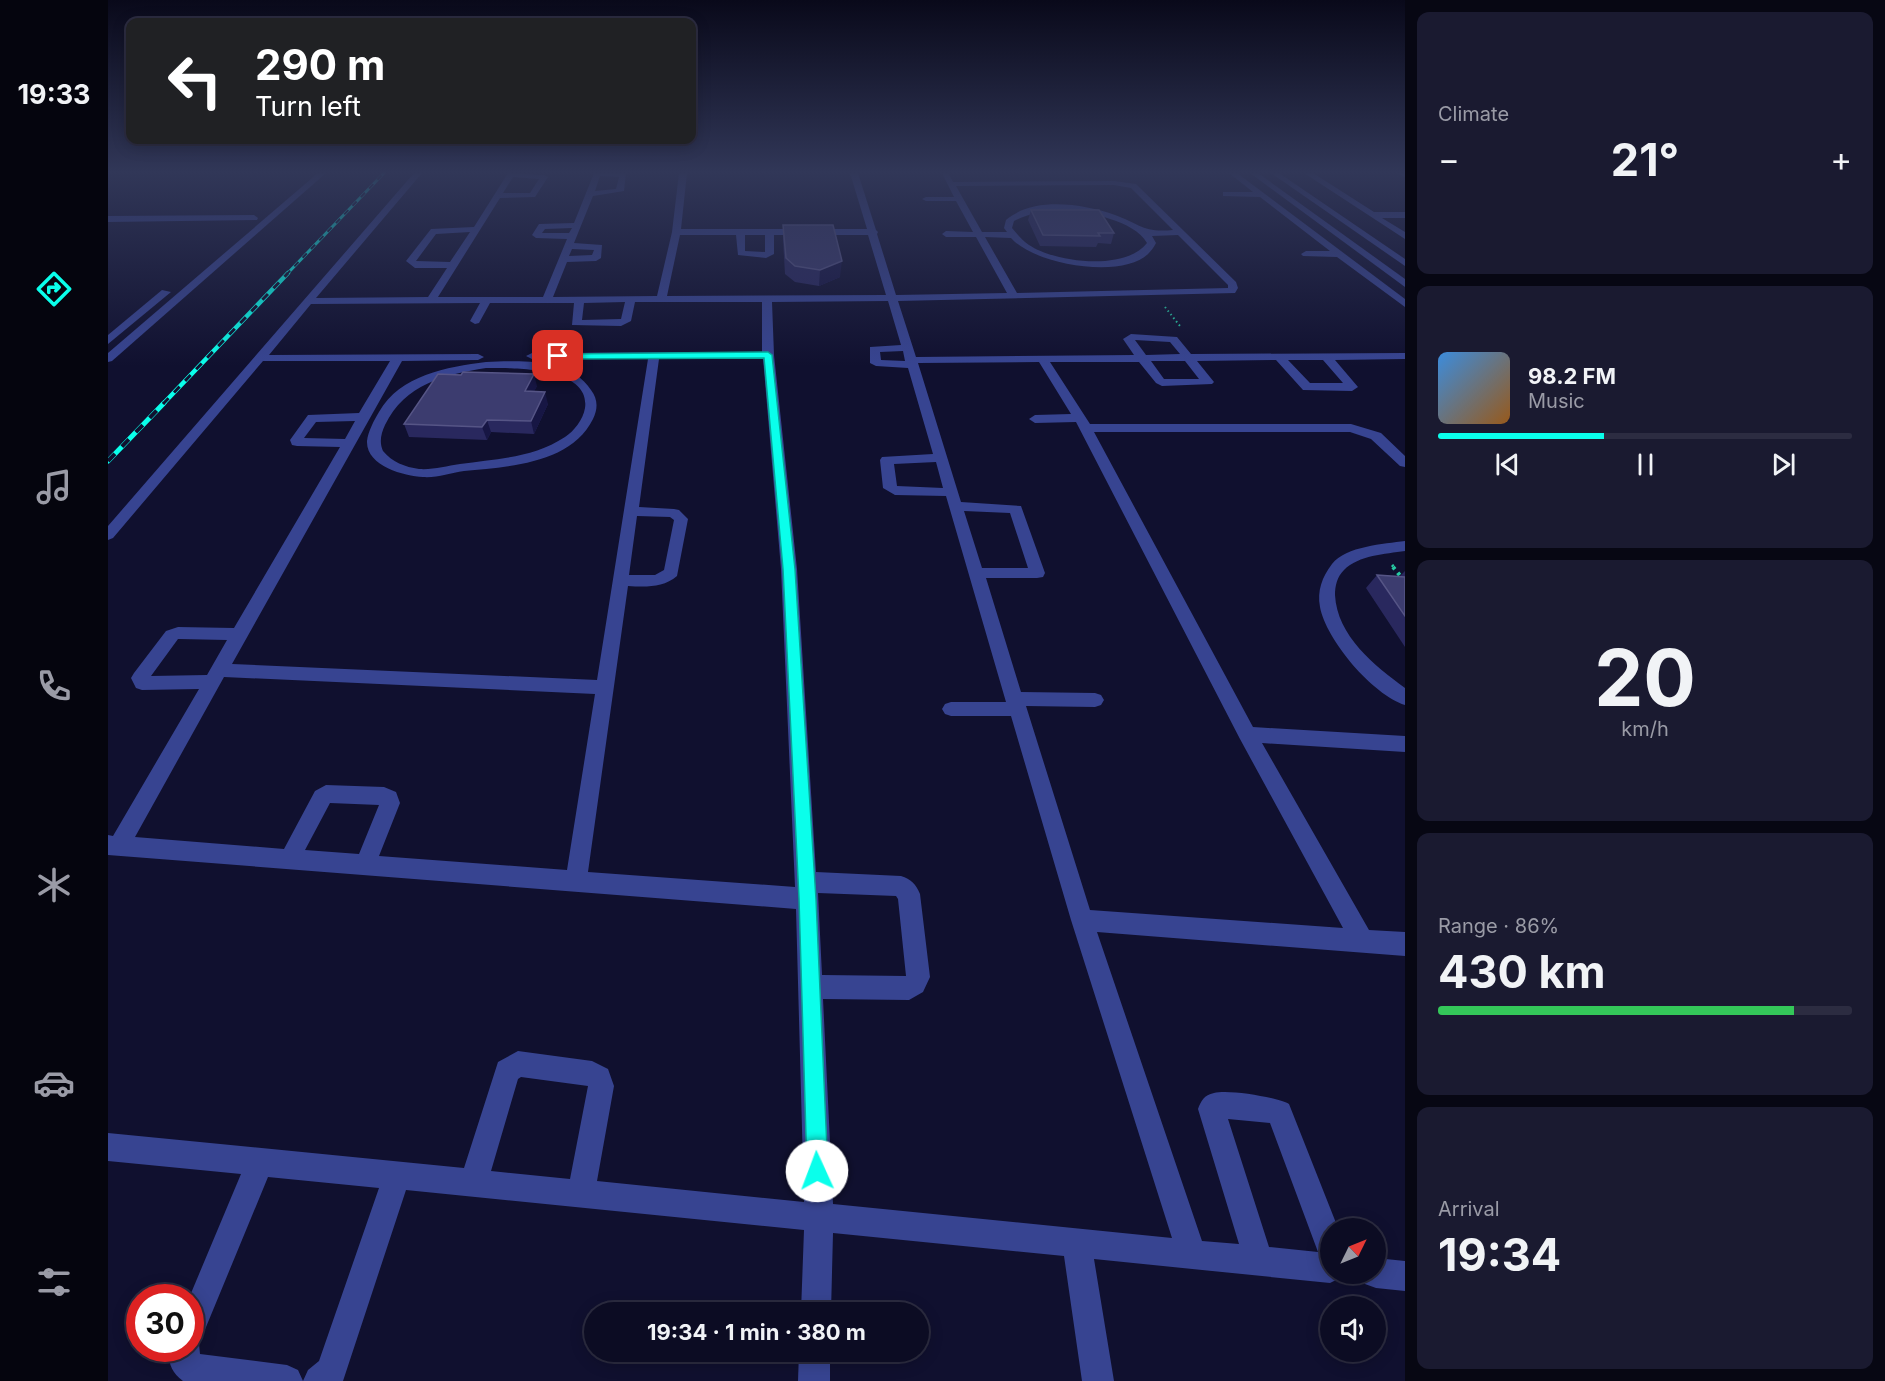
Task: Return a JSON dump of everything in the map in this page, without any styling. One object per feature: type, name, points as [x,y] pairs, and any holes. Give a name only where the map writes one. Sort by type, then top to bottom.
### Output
[{"type":"street","points":[[108,359],[249,237]]},
{"type":"street","points":[[108,535],[362,237]]},
{"type":"street","points":[[428,237],[411,261],[415,265],[453,264]]},
{"type":"street","points":[[431,300],[470,237]]},
{"type":"street","points":[[547,299],[571,237]]},
{"type":"street","points":[[661,299],[675,237]]},
{"type":"street","points":[[740,237],[741,253],[766,255],[769,254],[770,237]]},
{"type":"street","points":[[875,237],[909,358],[1082,920],[1192,1254]]},
{"type":"street","points":[[980,237],[1013,294]]},
{"type":"street","points":[[1015,237],[1020,244],[1033,252],[1076,262],[1101,264],[1139,258],[1149,251],[1152,243],[1149,237]]},
{"type":"street","points":[[307,301],[892,298],[1231,291],[1233,284],[1186,237]]},
{"type":"street","points":[[1317,237],[1405,304]]},
{"type":"street","points":[[1342,237],[1405,284]]},
{"type":"street","points":[[1368,237],[1405,263]]},
{"type":"street","points":[[563,260],[596,258],[599,247],[568,246]]},
{"type":"street","points":[[1306,254],[1339,254]]},
{"type":"street","points":[[108,341],[177,283]]},
{"type":"street","points":[[580,299],[576,323],[626,321],[631,299]]},
{"type":"street","points":[[767,299],[768,355],[789,569],[807,890],[819,1217],[816,1302]]},
{"type":"street","points":[[475,321],[488,300]]},
{"type":"street","points":[[1129,338],[1170,338],[1191,359],[1207,383],[1162,382],[1129,338]]},
{"type":"street","points":[[258,358],[398,357],[509,361],[768,355]]},
{"type":"street","points":[[576,881],[654,356]]},
{"type":"street","points":[[909,358],[1044,361],[1405,356]]},
{"type":"street","points":[[398,357],[216,676],[113,845],[576,881],[807,890],[901,886],[906,889],[909,894],[918,977],[915,984],[909,988],[810,987]]},
{"type":"street","points":[[1280,358],[1307,387],[1352,387],[1326,357]]},
{"type":"street","points":[[509,361],[558,369],[576,379],[588,392],[591,407],[586,423],[570,440],[532,456],[423,473],[402,469],[386,462],[376,451],[373,439],[378,427],[384,410],[400,394],[422,381],[448,371],[509,361]]},
{"type":"street","points":[[1044,361],[1083,423],[1247,734],[1363,941]]},
{"type":"street","points":[[349,442],[297,442],[296,440],[312,418],[361,422],[378,427]]},
{"type":"street","points":[[1035,418],[1083,423],[1351,428],[1376,436],[1405,463]]},
{"type":"street","points":[[940,458],[886,460],[890,488],[895,491],[1016,509],[1037,573],[975,573]]},
{"type":"street","points":[[620,580],[667,578],[671,572],[681,519],[674,513],[630,511]]},
{"type":"street","points":[[1405,546],[1379,548],[1356,554],[1338,564],[1328,579],[1324,597],[1330,619],[1344,642],[1366,668],[1405,698]]},
{"type":"street","points":[[240,634],[178,633],[172,635],[141,678],[142,683],[216,676],[604,687]]},
{"type":"street","points":[[951,709],[1095,700]]},
{"type":"street","points":[[1247,734],[1405,744]]},
{"type":"street","points":[[290,859],[322,797],[326,794],[384,796],[389,798],[390,803],[365,865]]},
{"type":"street","points":[[1082,920],[1405,944]]},
{"type":"street","points":[[474,1183],[507,1071],[518,1064],[592,1074],[599,1078],[601,1086],[581,1194]]},
{"type":"street","points":[[1259,1261],[1211,1109],[1216,1105],[1274,1110],[1280,1113],[1320,1219]]},
{"type":"street","points":[[108,1147],[1320,1267]]},
{"type":"street","points":[[204,1298],[260,1162]]},
{"type":"street","points":[[319,1381],[331,1371],[397,1175]]},
{"type":"street","points":[[1077,1244],[1098,1381]]},
{"type":"street","points":[[1386,1274],[1405,1276]]},
{"type":"street","points":[[185,1362],[192,1369],[287,1381]]},
{"type":"street","points":[[814,1381],[815,1362]]},
{"type":"path","points":[[1152,293],[1181,325],[1167,334],[1170,338]]},
{"type":"building","points":[[784,237],[836,237],[842,261],[820,270],[795,266],[786,258]]},
{"type":"building","points":[[463,372],[534,374],[525,391],[545,392],[531,421],[487,420],[482,427],[404,424],[438,374],[461,375]]},
{"type":"building","points":[[1377,575],[1405,577],[1405,616]]},
{"type":"railway","points":[[286,275],[322,237]]},
{"type":"railway","points":[[163,404],[288,273]]},
{"type":"railway","points":[[108,461],[164,403]]},
{"type":"route","points":[[558,356],[768,355],[789,569],[807,899],[817,1171]]}]
